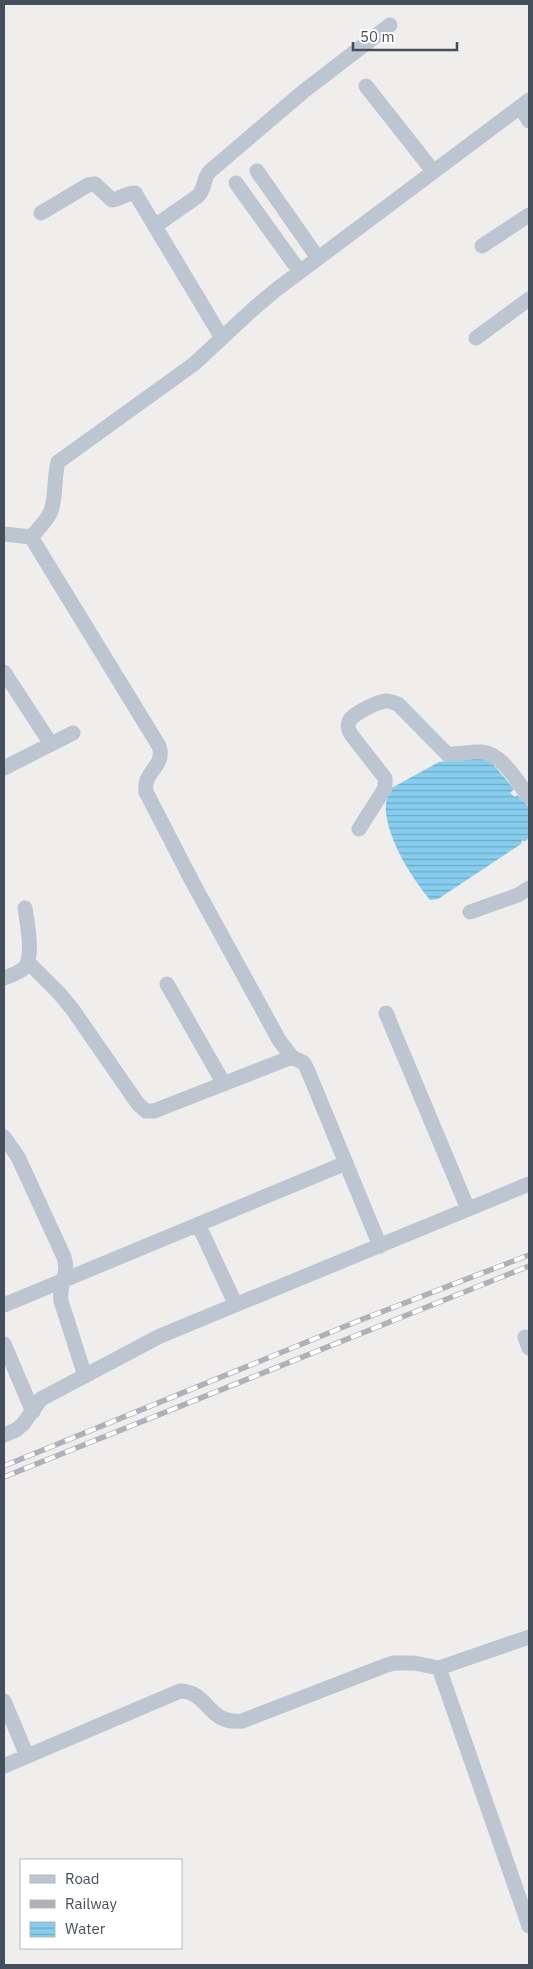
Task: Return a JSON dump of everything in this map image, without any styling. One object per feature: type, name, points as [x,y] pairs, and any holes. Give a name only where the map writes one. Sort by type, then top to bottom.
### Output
[{"type":"street","points":[[155,226],[198,196],[203,191],[205,176],[209,172],[304,91],[390,25]]},
{"type":"street","points":[[366,86],[434,171]]},
{"type":"street","points":[[31,537],[44,522],[51,510],[58,462],[194,364],[252,310],[300,272],[525,104],[529,121]]},
{"type":"street","points":[[257,171],[318,258]]},
{"type":"street","points":[[236,183],[300,272]]},
{"type":"street","points":[[41,213],[88,186],[95,184],[112,200],[128,193],[135,194],[222,338]]},
{"type":"street","points":[[482,246],[529,215]]},
{"type":"street","points":[[476,338],[529,299]]},
{"type":"street","points":[[4,534],[31,537]]},
{"type":"street","points":[[31,537],[159,746],[162,754],[159,762],[148,776],[145,784],[146,792],[279,1040],[292,1057],[304,1063],[308,1070],[380,1246]]},
{"type":"street","points":[[4,672],[51,744]]},
{"type":"street","points":[[359,829],[384,788],[384,778],[348,730],[348,724],[351,718],[378,702],[388,700],[398,704],[447,754],[480,752],[496,757],[529,797]]},
{"type":"street","points":[[4,768],[73,733]]},
{"type":"street","points":[[470,912],[518,895],[529,888]]},
{"type":"street","points":[[4,978],[25,968],[28,962],[30,955],[25,908]]},
{"type":"street","points":[[28,962],[73,1010],[138,1104],[146,1111],[154,1111],[292,1057]]},
{"type":"street","points":[[167,984],[224,1084]]},
{"type":"street","points":[[386,1013],[468,1209]]},
{"type":"street","points":[[4,1137],[18,1157],[64,1257],[66,1265],[60,1294],[61,1301],[84,1376]]},
{"type":"street","points":[[4,1305],[346,1163]]},
{"type":"street","points":[[4,1435],[16,1430],[33,1412],[41,1399],[160,1336],[529,1184]]},
{"type":"street","points":[[198,1224],[236,1305]]},
{"type":"street","points":[[4,1344],[33,1412]]},
{"type":"street","points":[[4,1766],[180,1691],[193,1694],[216,1715],[225,1721],[233,1722],[252,1718],[387,1664],[414,1663],[439,1668],[529,1637]]},
{"type":"street","points":[[439,1668],[529,1926]]},
{"type":"street","points":[[4,1700],[27,1756]]},
{"type":"water","points":[[478,756],[491,762],[514,789],[510,793],[515,797],[517,795],[529,807],[529,838],[525,841],[522,840],[521,844],[438,899],[430,900],[402,859],[392,836],[386,810],[388,790],[439,762]]},
{"type":"railway","points":[[4,1466],[358,1321],[529,1255]]},
{"type":"railway","points":[[4,1477],[529,1266]]}]
